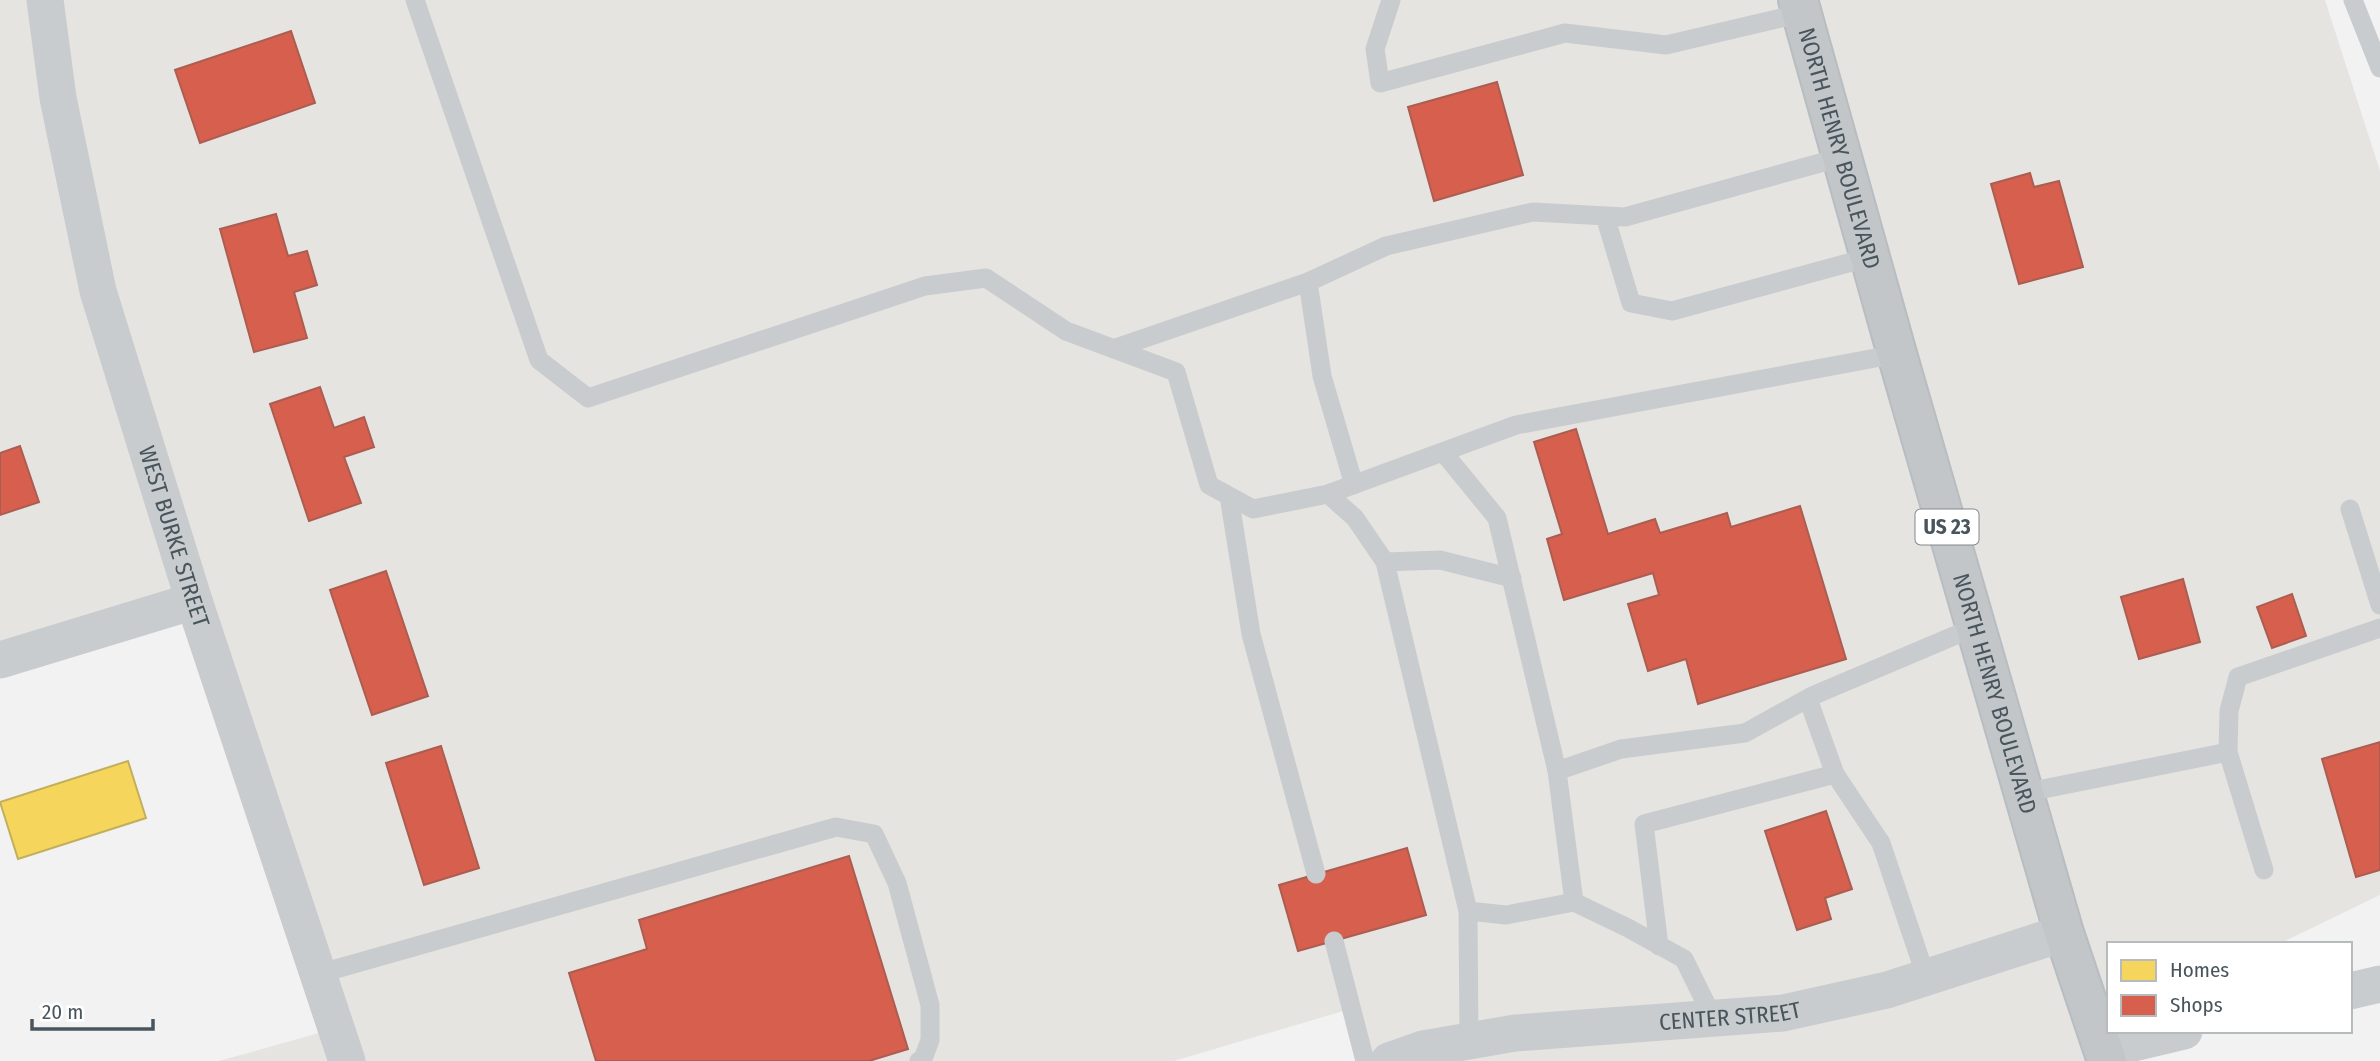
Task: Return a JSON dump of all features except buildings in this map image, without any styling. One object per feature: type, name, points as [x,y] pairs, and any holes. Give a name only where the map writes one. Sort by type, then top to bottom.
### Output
[{"type":"highway","name":"NORTH HENRY BOULEVARD","points":[[1800,7],[2023,793],[2064,933],[2106,1056]]},
{"type":"street","name":"WEST BURKE STREET","points":[[45,0],[58,98],[99,291],[194,601],[347,1061]]},
{"type":"street","points":[[0,660],[194,601]]},
{"type":"street","name":"CENTER STREET","points":[[1389,1061],[1423,1049],[1515,1034],[1783,1013],[1887,990],[2064,933]]},
{"type":"street","points":[[2352,991],[2380,984]]},
{"type":"street","points":[[2106,1056],[2178,1033]]},
{"type":"lane","points":[[415,0],[539,360],[588,398],[925,286],[986,278],[1066,331],[1176,372],[1209,485],[1253,509],[1328,494],[1516,425],[1897,354]]},
{"type":"lane","points":[[1391,0],[1375,49],[1380,83],[1566,33],[1666,44],[1800,7]]},
{"type":"lane","points":[[2353,0],[2380,68]]},
{"type":"lane","points":[[1113,349],[1308,282],[1386,246],[1533,212],[1625,217],[1842,158]]},
{"type":"lane","points":[[1605,216],[1631,303],[1672,311],[1870,257]]},
{"type":"lane","points":[[1308,282],[1322,376],[1354,485]]},
{"type":"lane","points":[[1443,452],[1497,518],[1557,771],[1574,902]]},
{"type":"lane","points":[[1328,494],[1355,518],[1385,562],[1468,911],[1469,1041]]},
{"type":"lane","points":[[1230,496],[1251,634],[1316,874]]},
{"type":"lane","points":[[2350,509],[2380,605]]},
{"type":"lane","points":[[1385,562],[1440,560],[1512,578]]},
{"type":"lane","points":[[1557,771],[1620,749],[1745,733],[1808,699],[1975,627]]},
{"type":"lane","points":[[2264,870],[2228,752],[2228,711],[2238,677],[2380,628]]},
{"type":"lane","points":[[1808,699],[1835,774],[1881,843],[1926,977]]},
{"type":"lane","points":[[2023,793],[2228,752]]},
{"type":"lane","points":[[1659,946],[1643,824],[1835,774]]},
{"type":"lane","points":[[318,974],[836,827],[874,834],[897,883],[930,1005],[930,1040],[923,1059],[919,1061]]},
{"type":"lane","points":[[1468,911],[1506,915],[1574,902],[1684,960],[1713,1018]]},
{"type":"lane","points":[[1334,940],[1365,1061]]},
{"type":"shaded area","points":[[0,0],[2325,0],[2380,171],[2380,895],[2283,942],[2107,942],[2107,1033],[2130,1033],[2138,1061],[1365,1061],[1350,1009],[1174,1061],[219,1061],[326,1031],[193,591],[0,650]]}]
